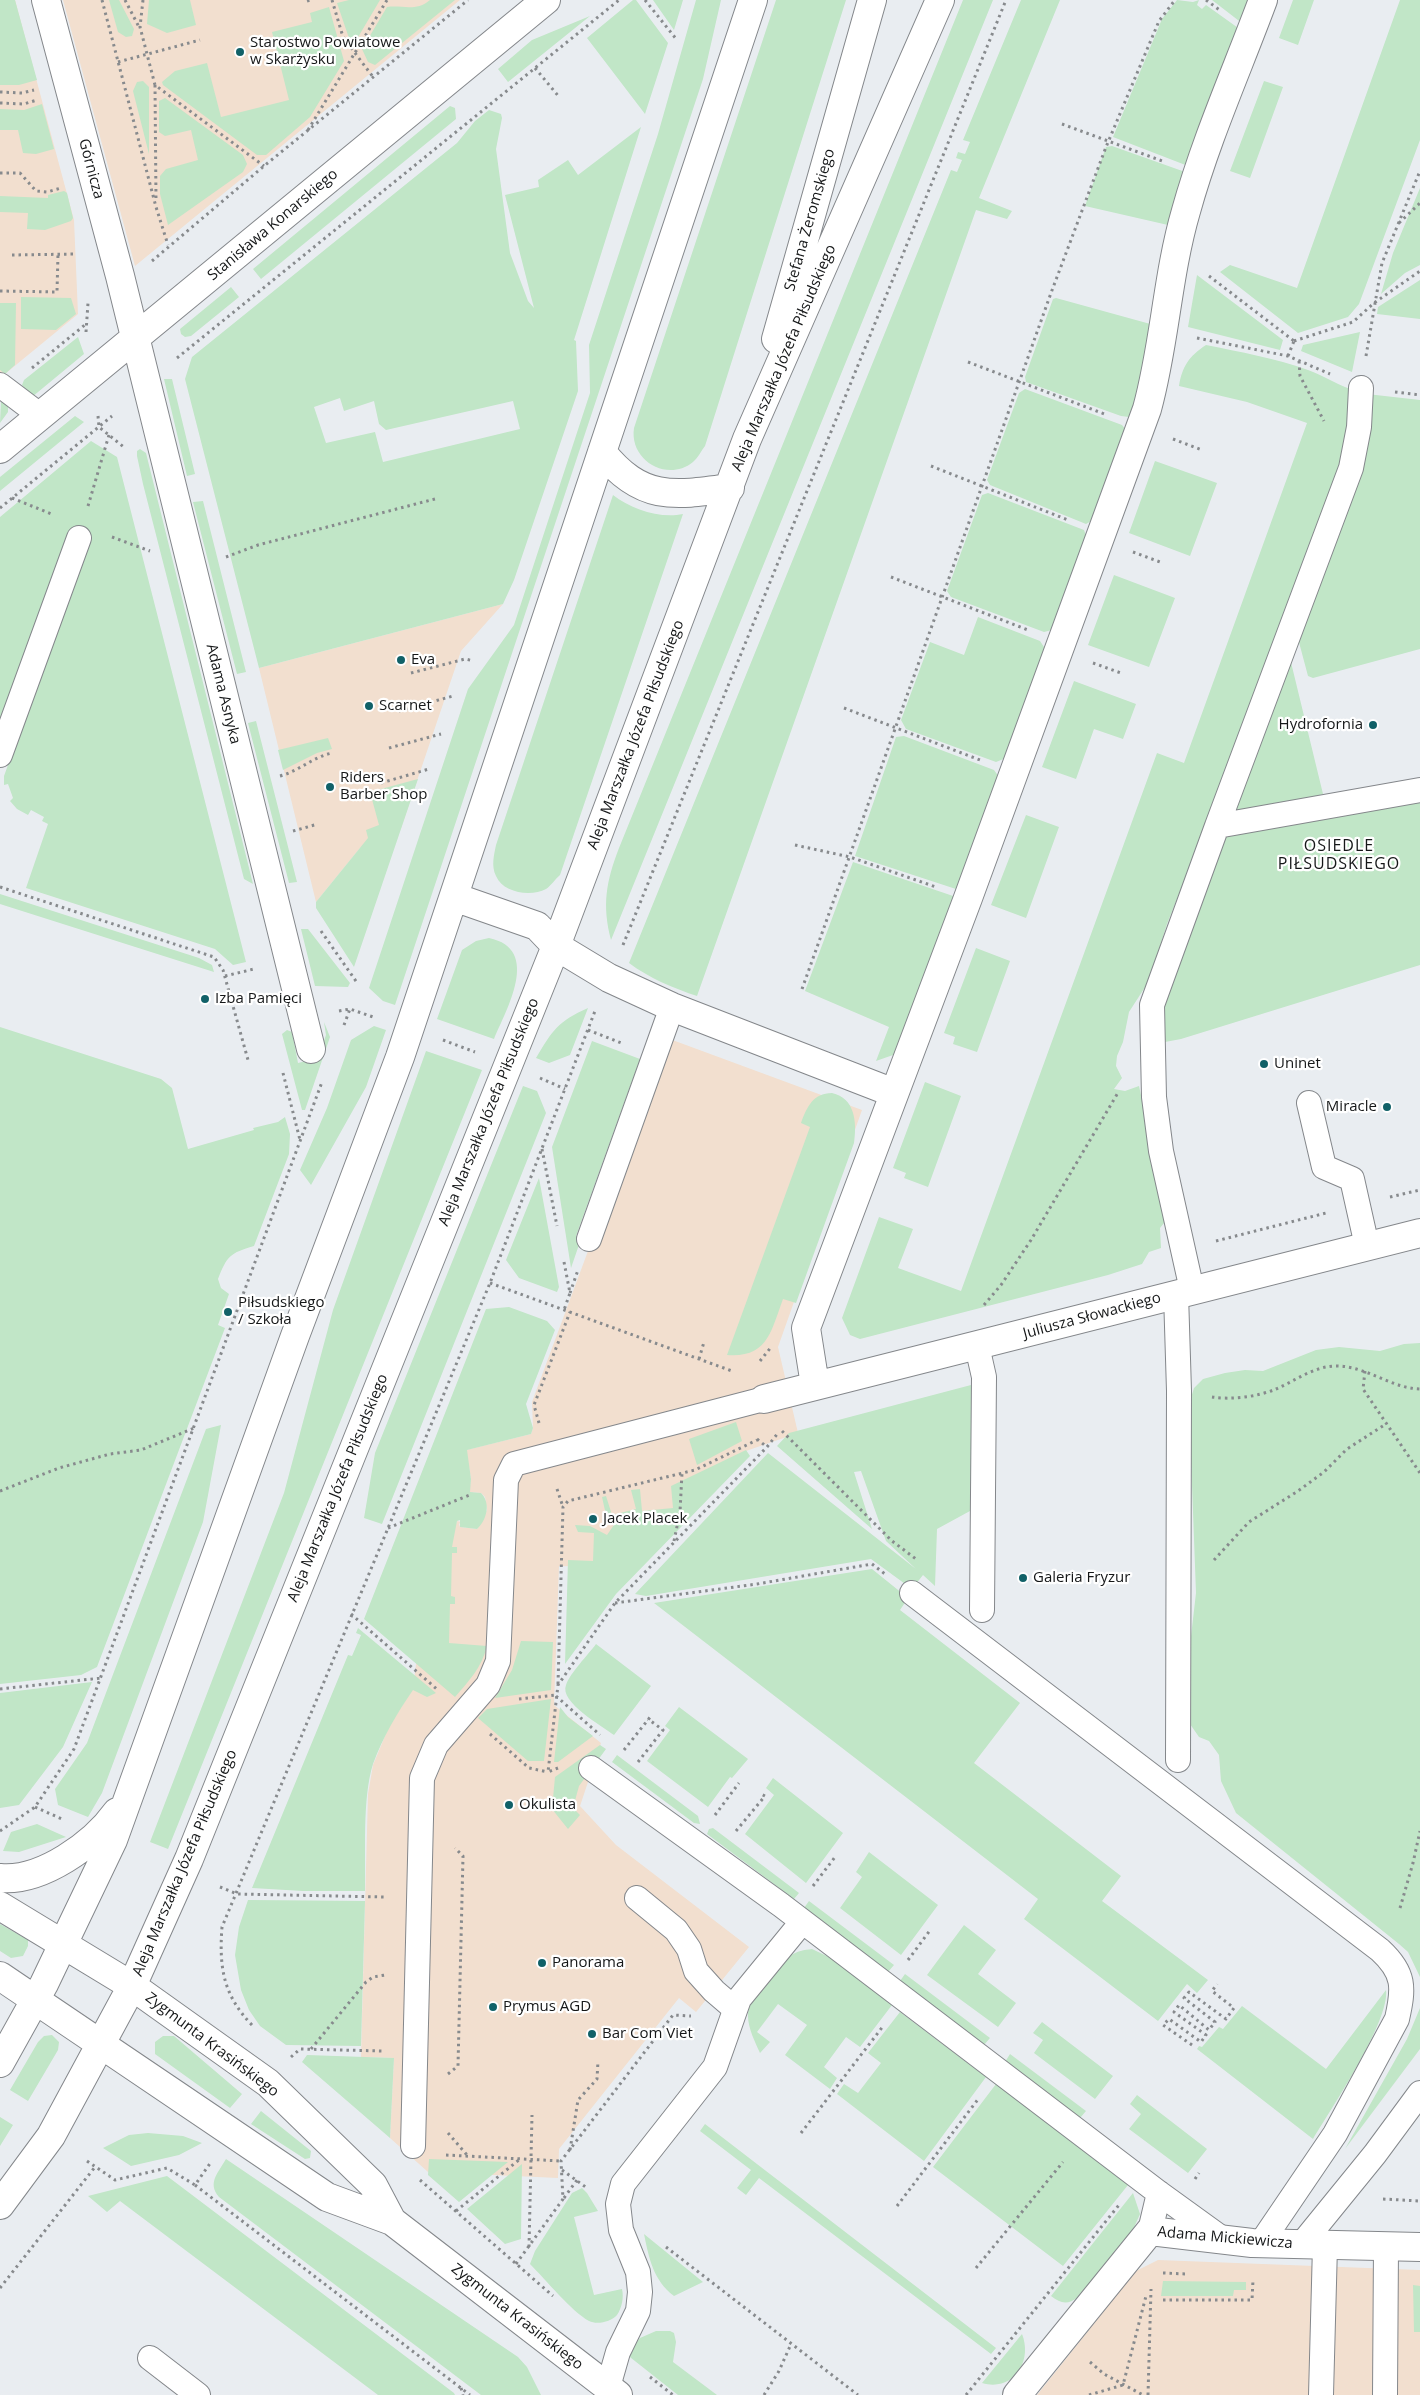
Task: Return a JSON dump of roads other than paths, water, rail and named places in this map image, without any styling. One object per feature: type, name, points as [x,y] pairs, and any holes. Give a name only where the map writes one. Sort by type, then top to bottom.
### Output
[{"type":"street","name":"Górnicza","points":[[46,0],[135,339]]},
{"type":"street","name":"Stanisława Konarskiego","points":[[0,449],[546,0]]},
{"type":"street","name":"Stefana Żeromskiego","points":[[747,439],[872,0]]},
{"type":"street","name":"Aleja Marszałka Józefa Piłsudskiego","points":[[0,2205],[51,2136],[132,1986],[187,1865],[556,946],[747,439],[940,0]]},
{"type":"street","points":[[815,1385],[806,1328],[968,898],[1140,427],[1151,393],[1164,331],[1185,212],[1263,0]]},
{"type":"street","points":[[0,2063],[63,1945],[113,1840],[298,1327],[411,1029],[750,4]]},
{"type":"street","name":"Adama Asnyka","points":[[135,339],[311,1049]]},
{"type":"street","points":[[602,452],[616,470],[643,487],[667,494],[688,494],[730,488]]},
{"type":"street","points":[[454,897],[537,926],[556,946],[609,978],[672,1007],[894,1093]]},
{"type":"street","name":"Juliusza Słowackiego","points":[[764,1399],[1420,1233]]},
{"type":"street","points":[[0,1878],[38,1872],[91,1842],[114,1816],[131,1792]]},
{"type":"street","name":"Zygmunta Krasińskiego","points":[[0,1906],[132,1986],[268,2083],[373,2185],[392,2221]]},
{"type":"street","name":"Zygmunta Krasińskiego","points":[[0,1976],[101,2042],[232,2134],[328,2197],[392,2221],[610,2392]]},
{"type":"street","name":"Adama Mickiewicza","points":[[1017,2395],[1150,2232],[1256,2243],[1420,2247]]},
{"type":"lane","points":[[2,387],[41,416]]},
{"type":"lane","points":[[1178,1760],[1179,1391],[1184,1292],[1155,1106],[1152,1005],[1351,468],[1359,428],[1361,388]]},
{"type":"lane","points":[[0,754],[81,532]]},
{"type":"lane","points":[[1217,826],[1420,790]]},
{"type":"lane","points":[[589,1239],[672,1007]]},
{"type":"lane","points":[[1309,1104],[1324,1167],[1352,1179],[1367,1246]]},
{"type":"lane","points":[[977,1346],[984,1377],[982,1610]]},
{"type":"lane","points":[[413,2146],[422,1778],[436,1744],[488,1685],[498,1661],[506,1480],[514,1464],[764,1399]]},
{"type":"lane","points":[[912,1593],[1380,1950],[1397,1968],[1401,1981],[1401,2001],[1397,2020],[1335,2134],[1256,2243]]},
{"type":"lane","points":[[591,1768],[802,1922],[1084,2137],[1224,2240]]},
{"type":"lane","points":[[637,1898],[676,1930],[688,1949],[696,1971],[714,1991],[735,2009]]},
{"type":"lane","points":[[610,2392],[618,2352],[638,2311],[640,2292],[638,2272],[621,2230],[618,2204],[623,2184],[715,2067],[739,1999],[802,1922]]},
{"type":"lane","points":[[1321,2395],[1313,2245],[1420,2093]]},
{"type":"lane","points":[[1150,2186],[1150,2232]]},
{"type":"lane","points":[[1385,2395],[1386,2247]]},
{"type":"lane","points":[[150,2358],[198,2395]]},
{"type":"place","name":"Starostwo Powiatowe w Skarżysku","points":[[240,52]]},
{"type":"place","name":"Eva","points":[[401,660]]},
{"type":"place","name":"Scarnet","points":[[369,706]]},
{"type":"place","name":"Hydrofornia","points":[[1373,725]]},
{"type":"place","name":"Riders Barber Shop","points":[[330,787]]},
{"type":"place","name":"Izba Pamięci","points":[[205,999]]},
{"type":"place","name":"Uninet","points":[[1264,1064]]},
{"type":"place","name":"Miracle","points":[[1387,1107]]},
{"type":"place","name":"Piłsudskiego / Szkoła","points":[[228,1312]]},
{"type":"place","name":"Jacek Placek","points":[[593,1519]]},
{"type":"place","name":"Galeria Fryzur","points":[[1023,1578]]},
{"type":"place","name":"Okulista","points":[[509,1805]]},
{"type":"place","name":"Panorama","points":[[542,1963]]},
{"type":"place","name":"Prymus AGD","points":[[493,2007]]},
{"type":"place","name":"Bar Com Viet","points":[[592,2034]]},
{"type":"district","name":"OSIEDLE PIŁSUDSKIEGO","points":[[1339,855]]}]
